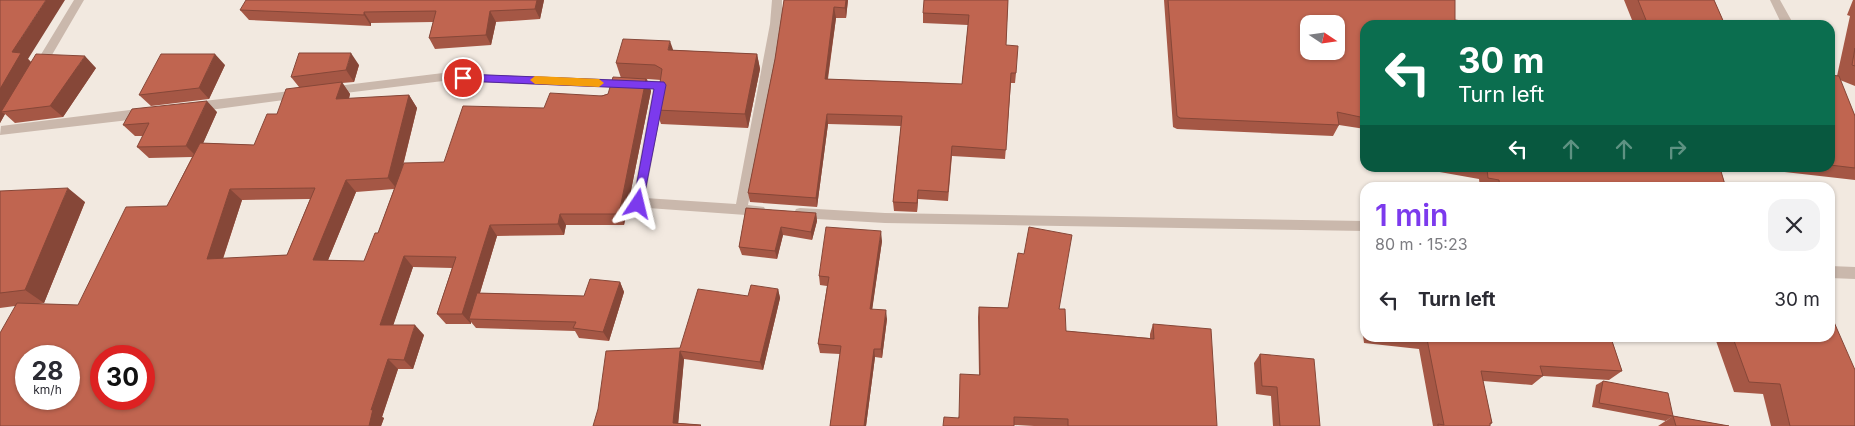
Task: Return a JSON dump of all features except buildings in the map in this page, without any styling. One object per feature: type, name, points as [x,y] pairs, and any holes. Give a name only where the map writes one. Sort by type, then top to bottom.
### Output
[{"type":"street","points":[[30,82],[79,0]]},
{"type":"street","points":[[741,210],[776,24],[777,0]]},
{"type":"street","points":[[1775,0],[1785,20]]},
{"type":"street","points":[[178,109],[443,77],[660,85],[638,204],[770,211]]},
{"type":"street","points":[[1,132],[158,112]]},
{"type":"street","points":[[1,132],[11,114]]},
{"type":"street","points":[[789,212],[885,218],[1360,226]]},
{"type":"street","points":[[1835,272],[1855,272]]},
{"type":"slow traffic","points":[[535,80],[599,83]]},
{"type":"route","points":[[463,78],[660,85],[638,204]]}]
